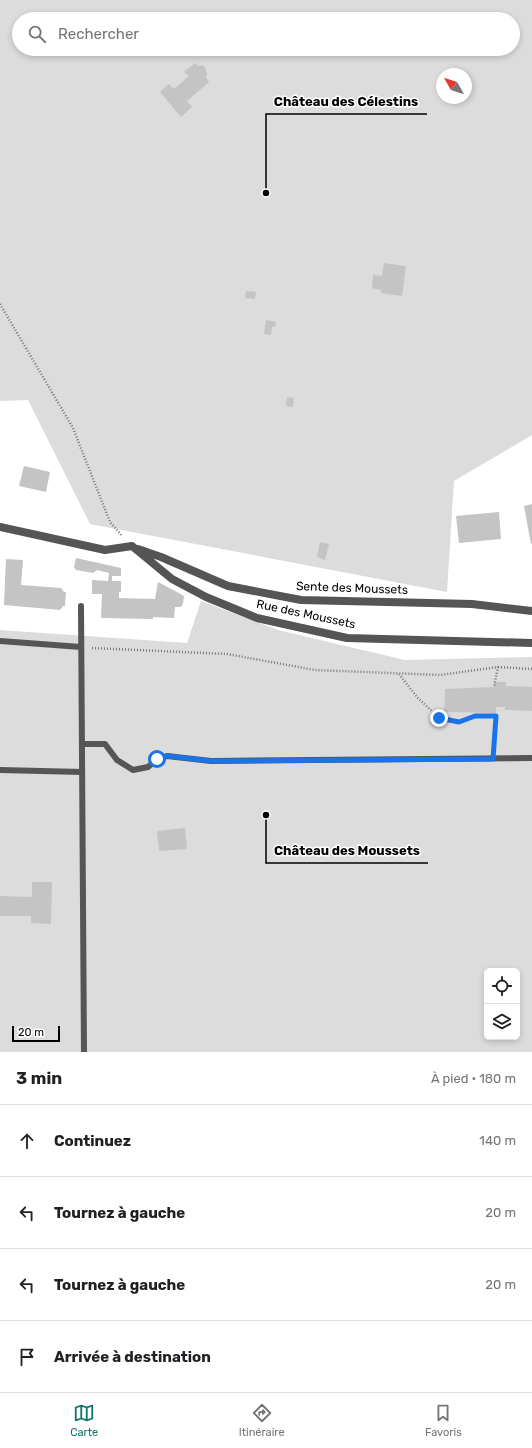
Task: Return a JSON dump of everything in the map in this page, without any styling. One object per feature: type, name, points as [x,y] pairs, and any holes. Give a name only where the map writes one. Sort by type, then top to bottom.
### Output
[{"type":"street","points":[[0,528],[105,550],[132,546]]},
{"type":"street","name":"Sente des Moussets","points":[[132,546],[228,586],[301,600],[472,604],[532,611]]},
{"type":"street","name":"Rue des Moussets","points":[[132,546],[172,579],[206,597],[257,618],[347,638],[532,643]]},
{"type":"lane","points":[[81,606],[84,1052]]},
{"type":"lane","points":[[0,641],[81,647]]},
{"type":"lane","points":[[82,744],[105,744],[117,760],[133,770],[148,766],[157,759],[167,756],[211,761],[532,758]]},
{"type":"lane","points":[[0,770],[82,772]]},
{"type":"path","points":[[0,304],[73,428],[110,522],[132,546]]},
{"type":"path","points":[[81,647],[227,654],[315,670],[440,675],[498,667],[532,669]]},
{"type":"path","points":[[494,687],[498,667]]},
{"type":"path","points":[[399,673],[417,698],[439,718],[459,722],[475,716],[496,714],[493,759]]},
{"type":"shaded area","points":[[0,0],[532,0],[532,435],[454,481],[447,592],[90,524],[28,400],[0,401]]},
{"type":"shaded area","points":[[201,601],[278,630],[405,660],[532,657],[532,1052],[0,1052],[0,630],[187,643]]},
{"type":"building","points":[[195,63],[198,66],[202,65],[205,67],[207,74],[206,77],[209,82],[187,101],[192,107],[181,117],[160,92],[169,84],[174,89],[189,76],[184,72]]},
{"type":"building","points":[[384,263],[406,266],[402,296],[381,293],[381,290],[372,288],[373,275],[382,276]]},
{"type":"building","points":[[246,291],[256,292],[255,299],[245,298]]},
{"type":"building","points":[[266,320],[276,322],[275,327],[272,327],[271,335],[264,334]]},
{"type":"building","points":[[287,397],[294,398],[293,407],[286,406]]},
{"type":"building","points":[[24,466],[50,472],[46,492],[19,486]]},
{"type":"building","points":[[532,504],[532,543],[531,544],[524,506]]},
{"type":"building","points":[[499,512],[501,539],[459,543],[456,516]]},
{"type":"building","points":[[320,542],[329,544],[325,560],[317,557]]},
{"type":"building","points":[[76,558],[121,568],[121,576],[112,576],[112,581],[121,581],[121,592],[119,592],[119,598],[155,599],[158,582],[184,596],[183,604],[181,607],[175,607],[174,618],[101,618],[102,594],[92,594],[92,580],[108,581],[109,573],[97,570],[93,573],[76,570],[74,567]]},
{"type":"building","points":[[6,559],[23,560],[21,585],[61,588],[64,592],[66,592],[65,606],[63,606],[60,610],[4,605]]},
{"type":"building","points":[[494,682],[506,682],[506,686],[532,687],[532,711],[505,710],[505,707],[496,707],[496,713],[444,712],[445,689],[494,687]]},
{"type":"building","points":[[185,828],[187,849],[159,851],[157,831]]},
{"type":"building","points":[[32,882],[52,882],[51,924],[31,923],[31,916],[0,916],[0,896],[32,897]]},
{"type":"place","name":"Château des Célestins","points":[[266,193]]},
{"type":"place","name":"Château des Moussets","points":[[266,815]]},
{"type":"route","points":[[157,759],[167,756],[211,761],[493,759],[496,716],[475,716],[459,722],[439,718]]}]
